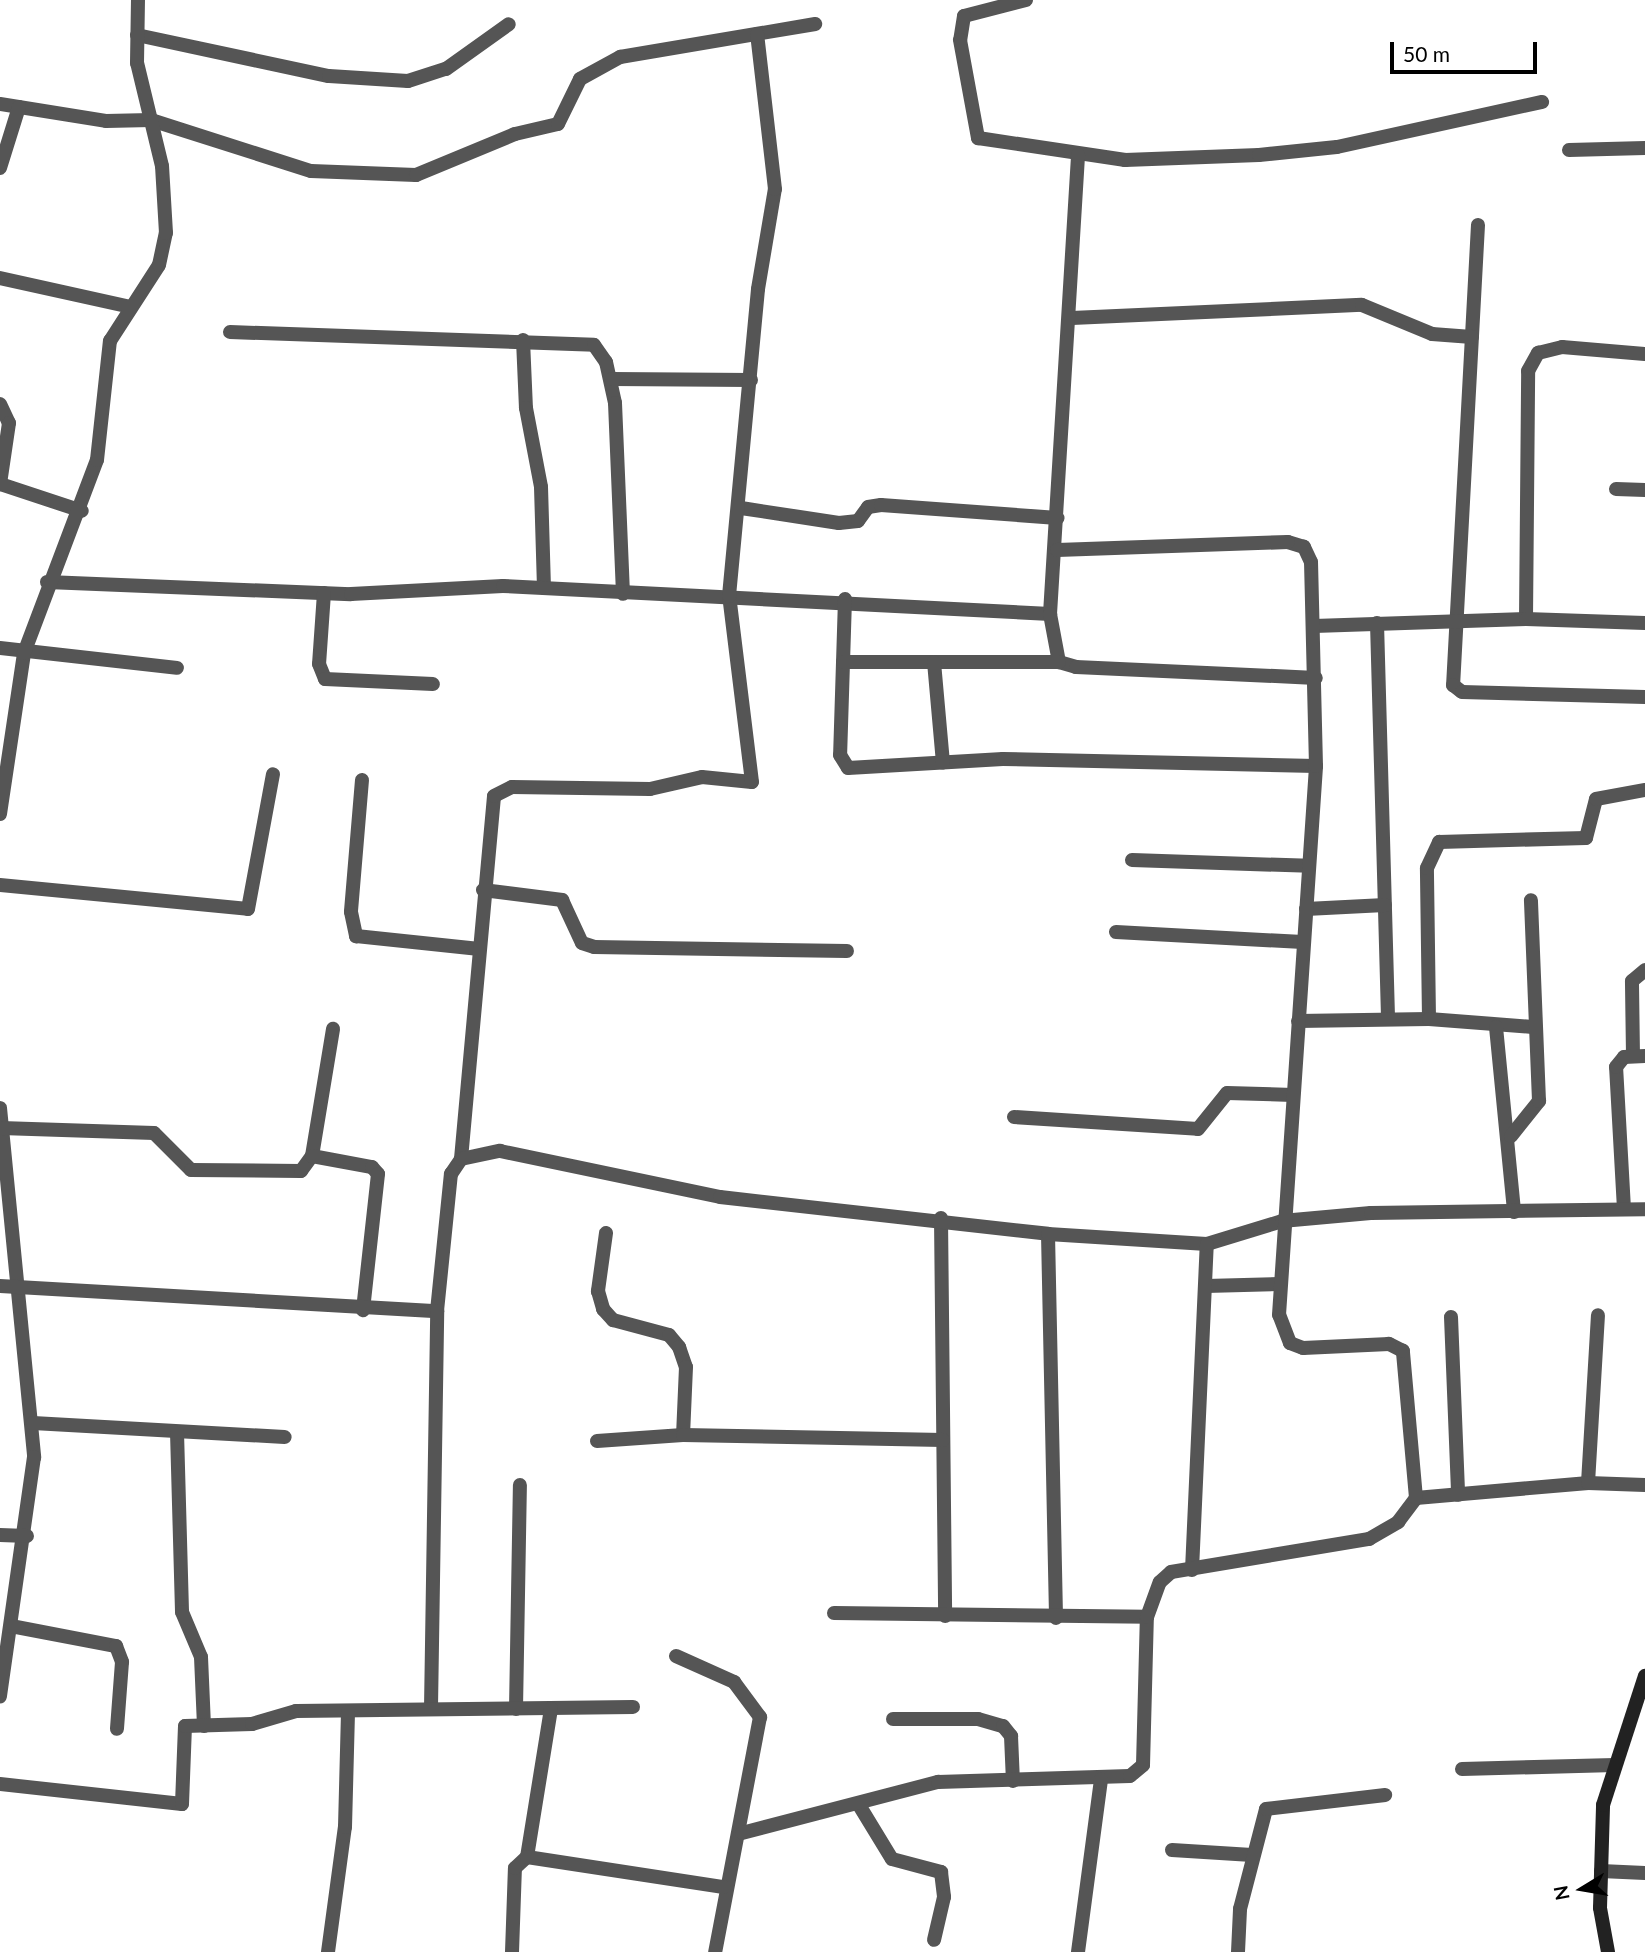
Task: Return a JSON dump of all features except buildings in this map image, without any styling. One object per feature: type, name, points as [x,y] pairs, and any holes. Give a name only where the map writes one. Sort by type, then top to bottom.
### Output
[{"type":"main road","points":[[1608,1952],[1601,1871],[1603,1805],[1645,1676]]},
{"type":"street","points":[[0,814],[2,757],[24,653],[47,582],[82,511],[97,460],[110,341],[159,265],[166,233],[151,120],[137,64],[138,0]]},
{"type":"street","points":[[1026,0],[964,16],[960,40],[972,131],[990,142],[1077,155],[1152,161],[1294,153],[1542,102]]},
{"type":"street","points":[[137,35],[329,76],[408,81],[446,69],[509,24]]},
{"type":"street","points":[[0,104],[106,121],[151,120],[311,172],[416,175],[515,134],[558,124],[580,79],[620,57],[816,24]]},
{"type":"street","points":[[431,1708],[436,1311],[451,1174],[460,1159],[491,807],[500,790],[650,789],[702,778],[752,782],[729,596],[741,508],[751,380],[775,189],[757,34]]},
{"type":"street","points":[[0,168],[19,107]]},
{"type":"street","points":[[1569,150],[1645,148]]},
{"type":"street","points":[[1059,662],[1050,614],[1058,550],[1072,318],[1077,155]]},
{"type":"street","points":[[1478,225],[1452,673],[1462,692],[1645,697]]},
{"type":"street","points":[[0,278],[131,307]]},
{"type":"street","points":[[1072,318],[1362,304],[1432,334],[1472,337]]},
{"type":"street","points":[[230,332],[523,340],[594,345],[612,379],[623,594]]},
{"type":"street","points":[[523,340],[526,408],[541,487],[544,588]]},
{"type":"street","points":[[1525,619],[1528,371],[1538,353],[1562,347],[1645,354]]},
{"type":"street","points":[[612,379],[751,380]]},
{"type":"street","points":[[0,404],[9,422],[0,484],[82,511]]},
{"type":"street","points":[[1616,489],[1645,490]]},
{"type":"street","points":[[741,508],[839,523],[858,521],[868,507],[881,505],[1059,518]]},
{"type":"street","points":[[742,1833],[859,1805],[938,1782],[1101,1780],[1130,1776],[1143,1765],[1147,1616],[1160,1582],[1171,1572],[1369,1539],[1398,1522],[1416,1498],[1404,1351],[1389,1344],[1290,1343],[1279,1315],[1282,1221],[1316,766],[1316,678],[1311,562],[1304,547],[1058,550]]},
{"type":"street","points":[[47,582],[324,593],[544,588],[623,594],[845,599],[1050,614]]},
{"type":"street","points":[[324,593],[319,664],[325,679],[433,684]]},
{"type":"street","points":[[845,599],[840,755],[848,768],[1003,759],[1316,766]]},
{"type":"street","points":[[1314,626],[1525,619],[1645,623]]},
{"type":"street","points":[[1377,623],[1388,1019]]},
{"type":"street","points":[[0,648],[24,653],[177,668]]},
{"type":"street","points":[[843,662],[1059,662],[1316,678]]},
{"type":"street","points":[[934,662],[943,763]]},
{"type":"street","points":[[0,885],[248,909],[274,774]]},
{"type":"street","points":[[362,780],[351,912],[356,936],[479,949]]},
{"type":"street","points":[[1429,1019],[1427,868],[1439,842],[1586,838],[1596,799],[1645,790]]},
{"type":"street","points":[[1132,860],[1309,866]]},
{"type":"street","points":[[483,890],[562,900],[582,943],[594,947],[847,951]]},
{"type":"street","points":[[1511,1136],[1539,1101],[1533,1027],[1531,900]]},
{"type":"street","points":[[1306,909],[1385,905]]},
{"type":"street","points":[[1116,932],[1303,942]]},
{"type":"street","points":[[1624,1209],[1616,1067],[1618,1060],[1639,1056],[1632,981],[1645,971]]},
{"type":"street","points":[[1298,1021],[1429,1019],[1496,1027],[1533,1027]]},
{"type":"street","points":[[1496,1027],[1511,1136],[1514,1212]]},
{"type":"street","points":[[1,1128],[154,1133],[191,1170],[301,1171],[312,1156],[333,1030]]},
{"type":"street","points":[[1014,1117],[1198,1129],[1227,1093],[1293,1095]]},
{"type":"street","points":[[0,1108],[33,1423],[27,1536],[0,1697]]},
{"type":"street","points":[[460,1159],[523,1153],[674,1190],[941,1218],[1048,1234],[1207,1244],[1282,1221],[1645,1209]]},
{"type":"street","points":[[312,1156],[373,1167],[378,1174],[363,1310]]},
{"type":"street","points":[[941,1218],[945,1616]]},
{"type":"street","points":[[606,1233],[598,1292],[603,1309],[613,1320],[668,1335],[679,1347],[686,1367],[683,1435]]},
{"type":"street","points":[[1048,1234],[1056,1618]]},
{"type":"street","points":[[1192,1570],[1207,1244]]},
{"type":"street","points":[[1206,1286],[1280,1284]]},
{"type":"street","points":[[0,1286],[363,1310],[436,1311]]},
{"type":"street","points":[[1588,1483],[1598,1315]]},
{"type":"street","points":[[1451,1317],[1458,1495]]},
{"type":"street","points":[[33,1423],[285,1437]]},
{"type":"street","points":[[177,1432],[182,1612],[201,1657],[204,1726]]},
{"type":"street","points":[[597,1441],[683,1435],[943,1440]]},
{"type":"street","points":[[1416,1498],[1588,1483],[1645,1485]]},
{"type":"street","points":[[516,1709],[520,1485]]},
{"type":"street","points":[[0,1535],[27,1536]]},
{"type":"street","points":[[834,1613],[1056,1618],[1147,1616]]},
{"type":"street","points":[[11,1626],[116,1646],[122,1662],[117,1728]]},
{"type":"street","points":[[676,1656],[734,1682],[755,1702],[760,1717],[742,1833],[724,1887],[715,1952]]},
{"type":"street","points":[[0,1784],[182,1804],[185,1726],[252,1724],[296,1711],[633,1707]]},
{"type":"street","points":[[512,1952],[515,1868],[527,1857],[551,1709]]},
{"type":"street","points":[[328,1952],[345,1827],[348,1712]]},
{"type":"street","points":[[893,1719],[978,1719],[1003,1726],[1011,1736],[1013,1781]]},
{"type":"street","points":[[1462,1769],[1615,1765]]},
{"type":"street","points":[[1077,1952],[1101,1780]]},
{"type":"street","points":[[1238,1952],[1252,1855],[1266,1809],[1385,1795]]},
{"type":"street","points":[[859,1805],[891,1859],[941,1872],[944,1897],[934,1940]]},
{"type":"street","points":[[1172,1850],[1252,1855]]},
{"type":"street","points":[[527,1857],[724,1887]]},
{"type":"street","points":[[1601,1871],[1645,1873]]}]
